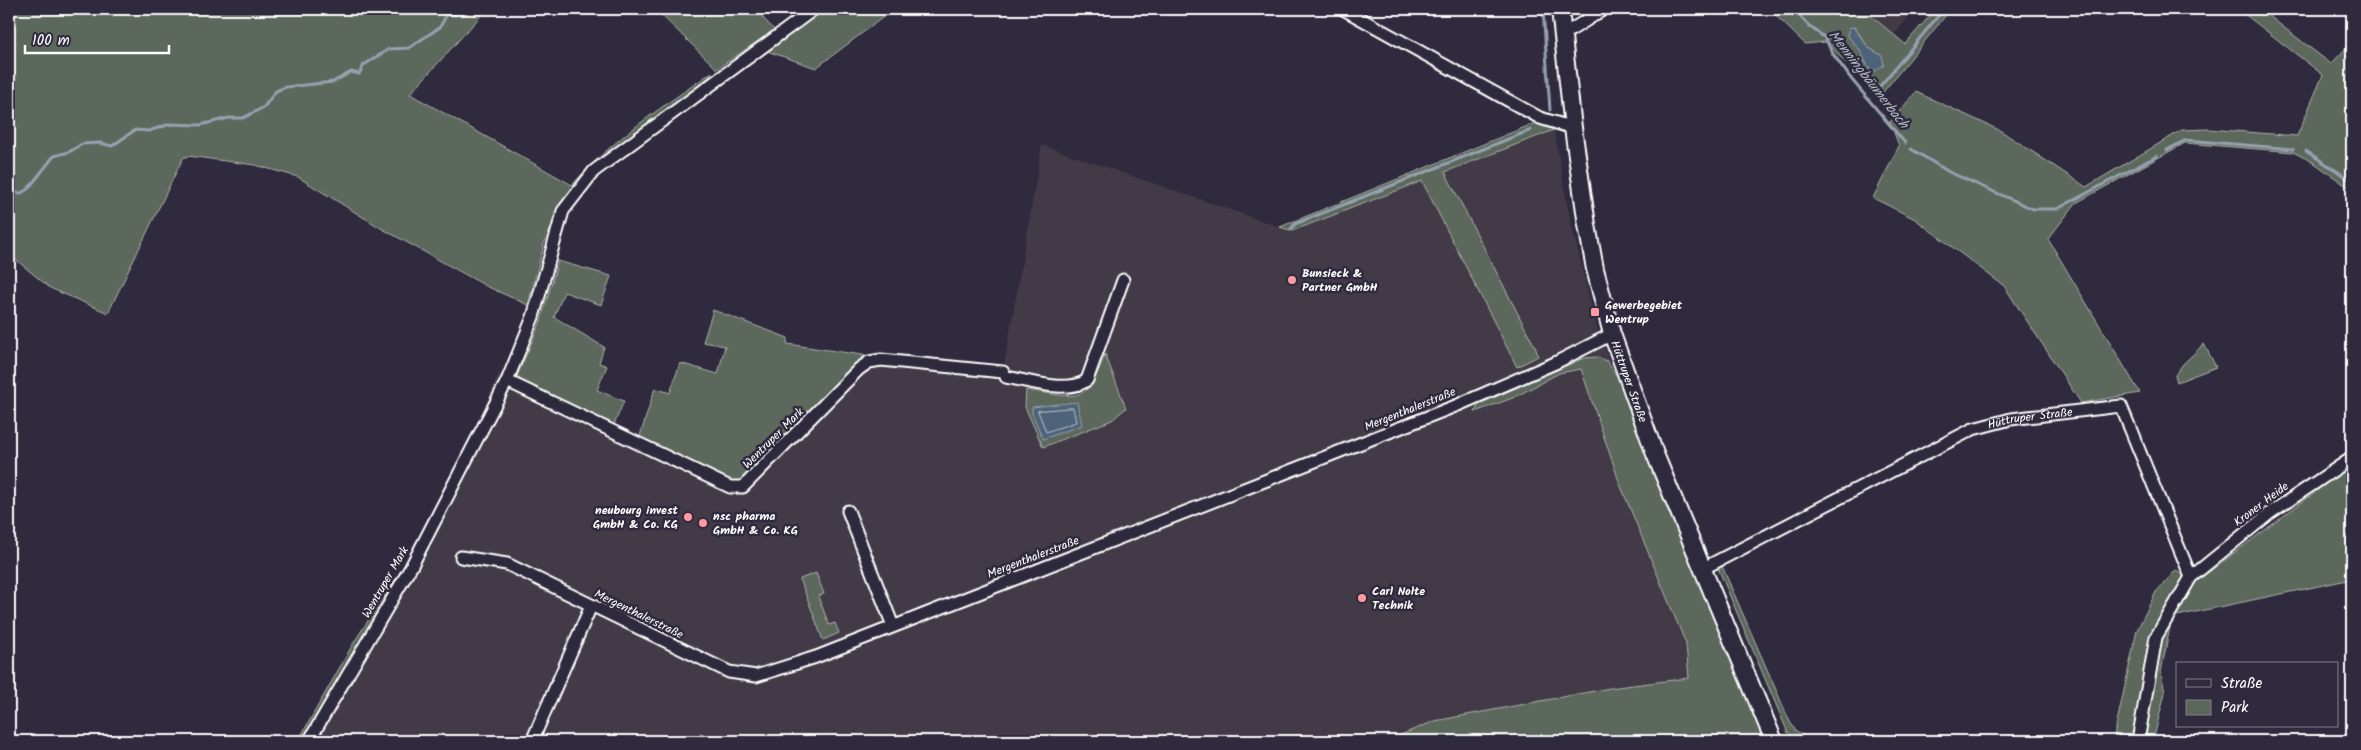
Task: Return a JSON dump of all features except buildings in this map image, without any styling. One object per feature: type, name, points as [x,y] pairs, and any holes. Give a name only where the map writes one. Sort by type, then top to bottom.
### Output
[{"type":"main road","name":"Hüttruper Straße","points":[[1560,9],[1561,34],[1573,128],[1592,251],[1612,334],[1655,454],[1704,568],[1774,741]]},
{"type":"street","name":"Wentruper Mark","points":[[308,741],[411,567],[507,381],[533,316],[564,211],[594,171],[814,9]]},
{"type":"street","points":[[1343,9],[1540,118],[1573,128]]},
{"type":"street","points":[[1561,34],[1571,30],[1604,9]]},
{"type":"street","name":"Wentruper Mark","points":[[507,381],[730,487],[743,487],[859,369],[870,362],[881,360],[1005,375],[1069,387],[1080,385],[1088,380],[1123,280]]},
{"type":"street","name":"Mergenthalerstraße","points":[[462,557],[507,564],[729,672],[756,676],[816,657],[1458,405],[1555,363],[1612,334]]},
{"type":"street","name":"Hüttruper Straße","points":[[1704,568],[1973,429],[2010,419],[2121,406],[2190,577]]},
{"type":"street","name":"Kroner Heide","points":[[2138,741],[2156,638],[2190,577],[2270,513],[2352,458]]},
{"type":"street","points":[[848,511],[893,626]]},
{"type":"street","points":[[532,741],[591,606]]},
{"type":"shaded area","points":[[1863,9],[1915,9],[1894,35]]},
{"type":"shaded area","name":"Gewerbegebiet Wentrup","points":[[1554,130],[1569,215],[1598,332],[1604,345],[1630,427],[1755,741],[298,741],[353,644],[403,566],[479,419],[499,373],[639,439],[856,366],[872,354],[1003,372],[1042,145],[1292,231]]},
{"type":"green space","points":[[9,9],[487,9],[410,94],[572,185],[621,138],[712,72],[708,78],[591,168],[560,207],[544,244],[528,305],[486,286],[379,227],[298,177],[255,165],[188,156],[183,158],[108,313],[50,288],[9,254]]},
{"type":"green space","points":[[655,9],[755,9],[774,30],[717,69]]},
{"type":"green space","points":[[819,9],[894,9],[816,68],[764,50]]},
{"type":"green space","points":[[1769,9],[1863,9],[1905,44],[1936,9],[1951,9],[1879,97],[1826,42],[1805,44]],"holes":[[[1854,27],[1869,48],[1882,56],[1869,69],[1860,50],[1847,35],[1849,28]]]},
{"type":"green space","points":[[2238,9],[2260,9],[2331,64],[2352,42],[2352,190],[2313,162],[2293,152],[2185,143],[2076,203],[2048,239],[2140,393],[2081,403],[2004,286],[1915,219],[1873,198],[1899,146],[1890,122],[1916,92],[2001,131],[2086,187],[2182,130],[2208,129],[2297,136],[2323,75]]},
{"type":"green space","points":[[1535,123],[1554,130],[1445,172],[1536,349],[1538,356],[1517,367],[1422,181],[1292,231],[1280,227]]},
{"type":"green space","points":[[558,261],[611,276],[601,305],[564,292],[554,317],[604,347],[599,363],[607,366],[597,390],[624,401],[613,427],[524,384],[517,376],[540,323]]},
{"type":"green space","points":[[713,310],[788,338],[787,344],[869,356],[860,361],[745,479],[738,482],[728,483],[639,439],[655,388],[670,393],[680,363],[718,374],[725,346],[703,342]]},
{"type":"green space","points":[[2204,344],[2216,367],[2177,382],[2175,375],[2183,364]]},
{"type":"green space","points":[[1105,354],[1126,408],[1112,420],[1043,447],[1025,407],[1026,390],[1068,396],[1085,391],[1092,383]]},
{"type":"green space","points":[[1598,357],[1607,361],[1619,379],[1643,446],[1751,703],[1764,741],[1386,741],[1435,721],[1610,688],[1689,678],[1686,644],[1620,484],[1581,369],[1559,373],[1515,397],[1475,412],[1479,404],[1584,358]]},
{"type":"green space","points":[[2352,467],[2352,579],[2172,617],[2161,672],[2165,693],[2153,741],[2113,741],[2137,630],[2156,592],[2176,570],[2197,581],[2342,472]]},
{"type":"green space","points":[[1722,566],[1790,722],[1795,730],[1811,741],[1798,741],[1788,733],[1718,568]]},
{"type":"green space","points":[[816,573],[824,594],[818,596],[829,625],[835,623],[839,633],[823,640],[800,579]]},
{"type":"green space","points":[[394,580],[393,591],[306,741],[298,741],[353,644]]},
{"type":"water","points":[[1853,27],[1869,48],[1882,56],[1884,65],[1875,71],[1869,69],[1860,50],[1847,35],[1849,28]]},
{"type":"water","points":[[1077,402],[1082,425],[1043,439],[1032,413],[1032,407]]},
{"type":"waterway","name":"Menningbäumerbach","points":[[9,185],[17,193],[21,193],[28,189],[54,156],[69,152],[82,144],[100,143],[112,146],[135,130],[149,131],[170,124],[200,125],[229,118],[243,118],[264,107],[276,91],[286,87],[333,82],[351,72],[359,74],[364,65],[389,49],[409,48],[440,27],[447,14],[456,15],[459,9]]},
{"type":"waterway","points":[[1543,9],[1550,110]]},
{"type":"waterway","name":"Menningbäumerbach","points":[[1793,9],[1809,26],[1825,38],[1833,54],[1852,80],[1905,143]]},
{"type":"waterway","points":[[1876,91],[1944,9]]},
{"type":"waterway","points":[[1290,230],[1295,224],[1531,130]]},
{"type":"waterway","name":"Menningbäumerbach","points":[[2167,150],[2186,140],[2293,149]]},
{"type":"waterway","name":"Menningbäumerbach","points":[[1911,149],[1949,172],[2033,209],[2057,209],[2157,156]]},
{"type":"waterway","name":"Menningbäumerbach","points":[[2306,151],[2352,181]]},
{"type":"place","name":"Bunsieck & Partner GmbH","points":[[1292,280]]},
{"type":"place","name":"Gewerbegebiet Wentrup","points":[[1595,312]]},
{"type":"place","name":"neubourg invest GmbH & Co. KG","points":[[688,517]]},
{"type":"place","name":"nsc pharma GmbH & Co. KG","points":[[703,523]]},
{"type":"place","name":"Carl Nolte Technik","points":[[1362,598]]}]
